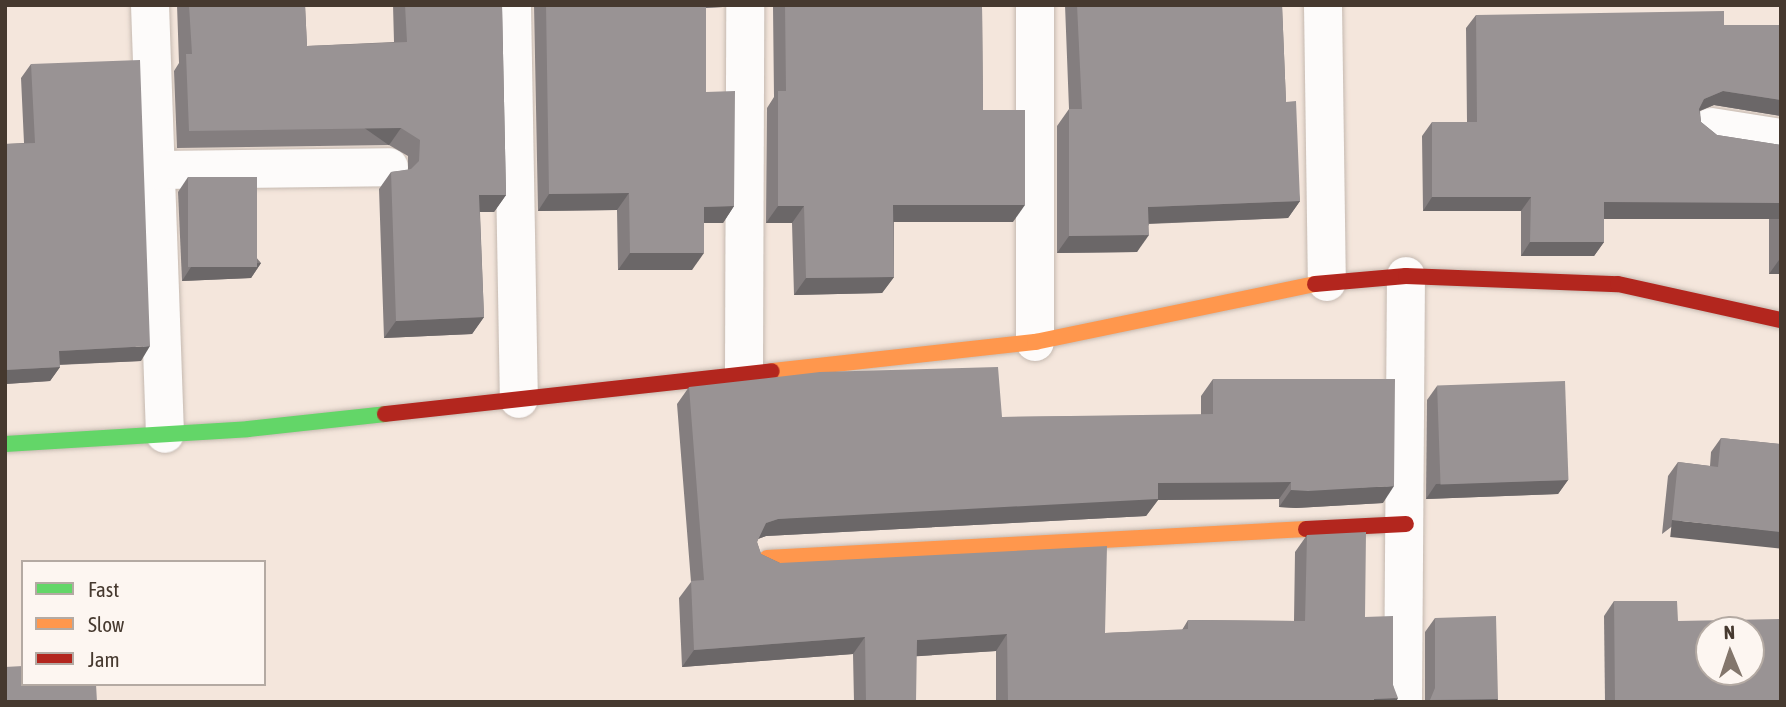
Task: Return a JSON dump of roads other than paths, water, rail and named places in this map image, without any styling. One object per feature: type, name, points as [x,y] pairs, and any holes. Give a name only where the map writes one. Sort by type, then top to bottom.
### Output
[{"type":"street","points":[[150,5],[165,434]]},
{"type":"street","points":[[512,5],[519,399]]},
{"type":"street","points":[[744,371],[745,5]]},
{"type":"street","points":[[1035,5],[1035,342]]},
{"type":"street","points":[[1323,5],[1327,282]]},
{"type":"street","points":[[1711,127],[1781,138]]},
{"type":"street","points":[[156,170],[389,167]]},
{"type":"street","points":[[1403,702],[1406,276]]},
{"type":"street","points":[[5,444],[165,434],[519,399],[744,371],[1035,342],[1327,282],[1406,276],[1618,284],[1781,320]]},
{"type":"street","points":[[767,558],[1406,524]]}]
